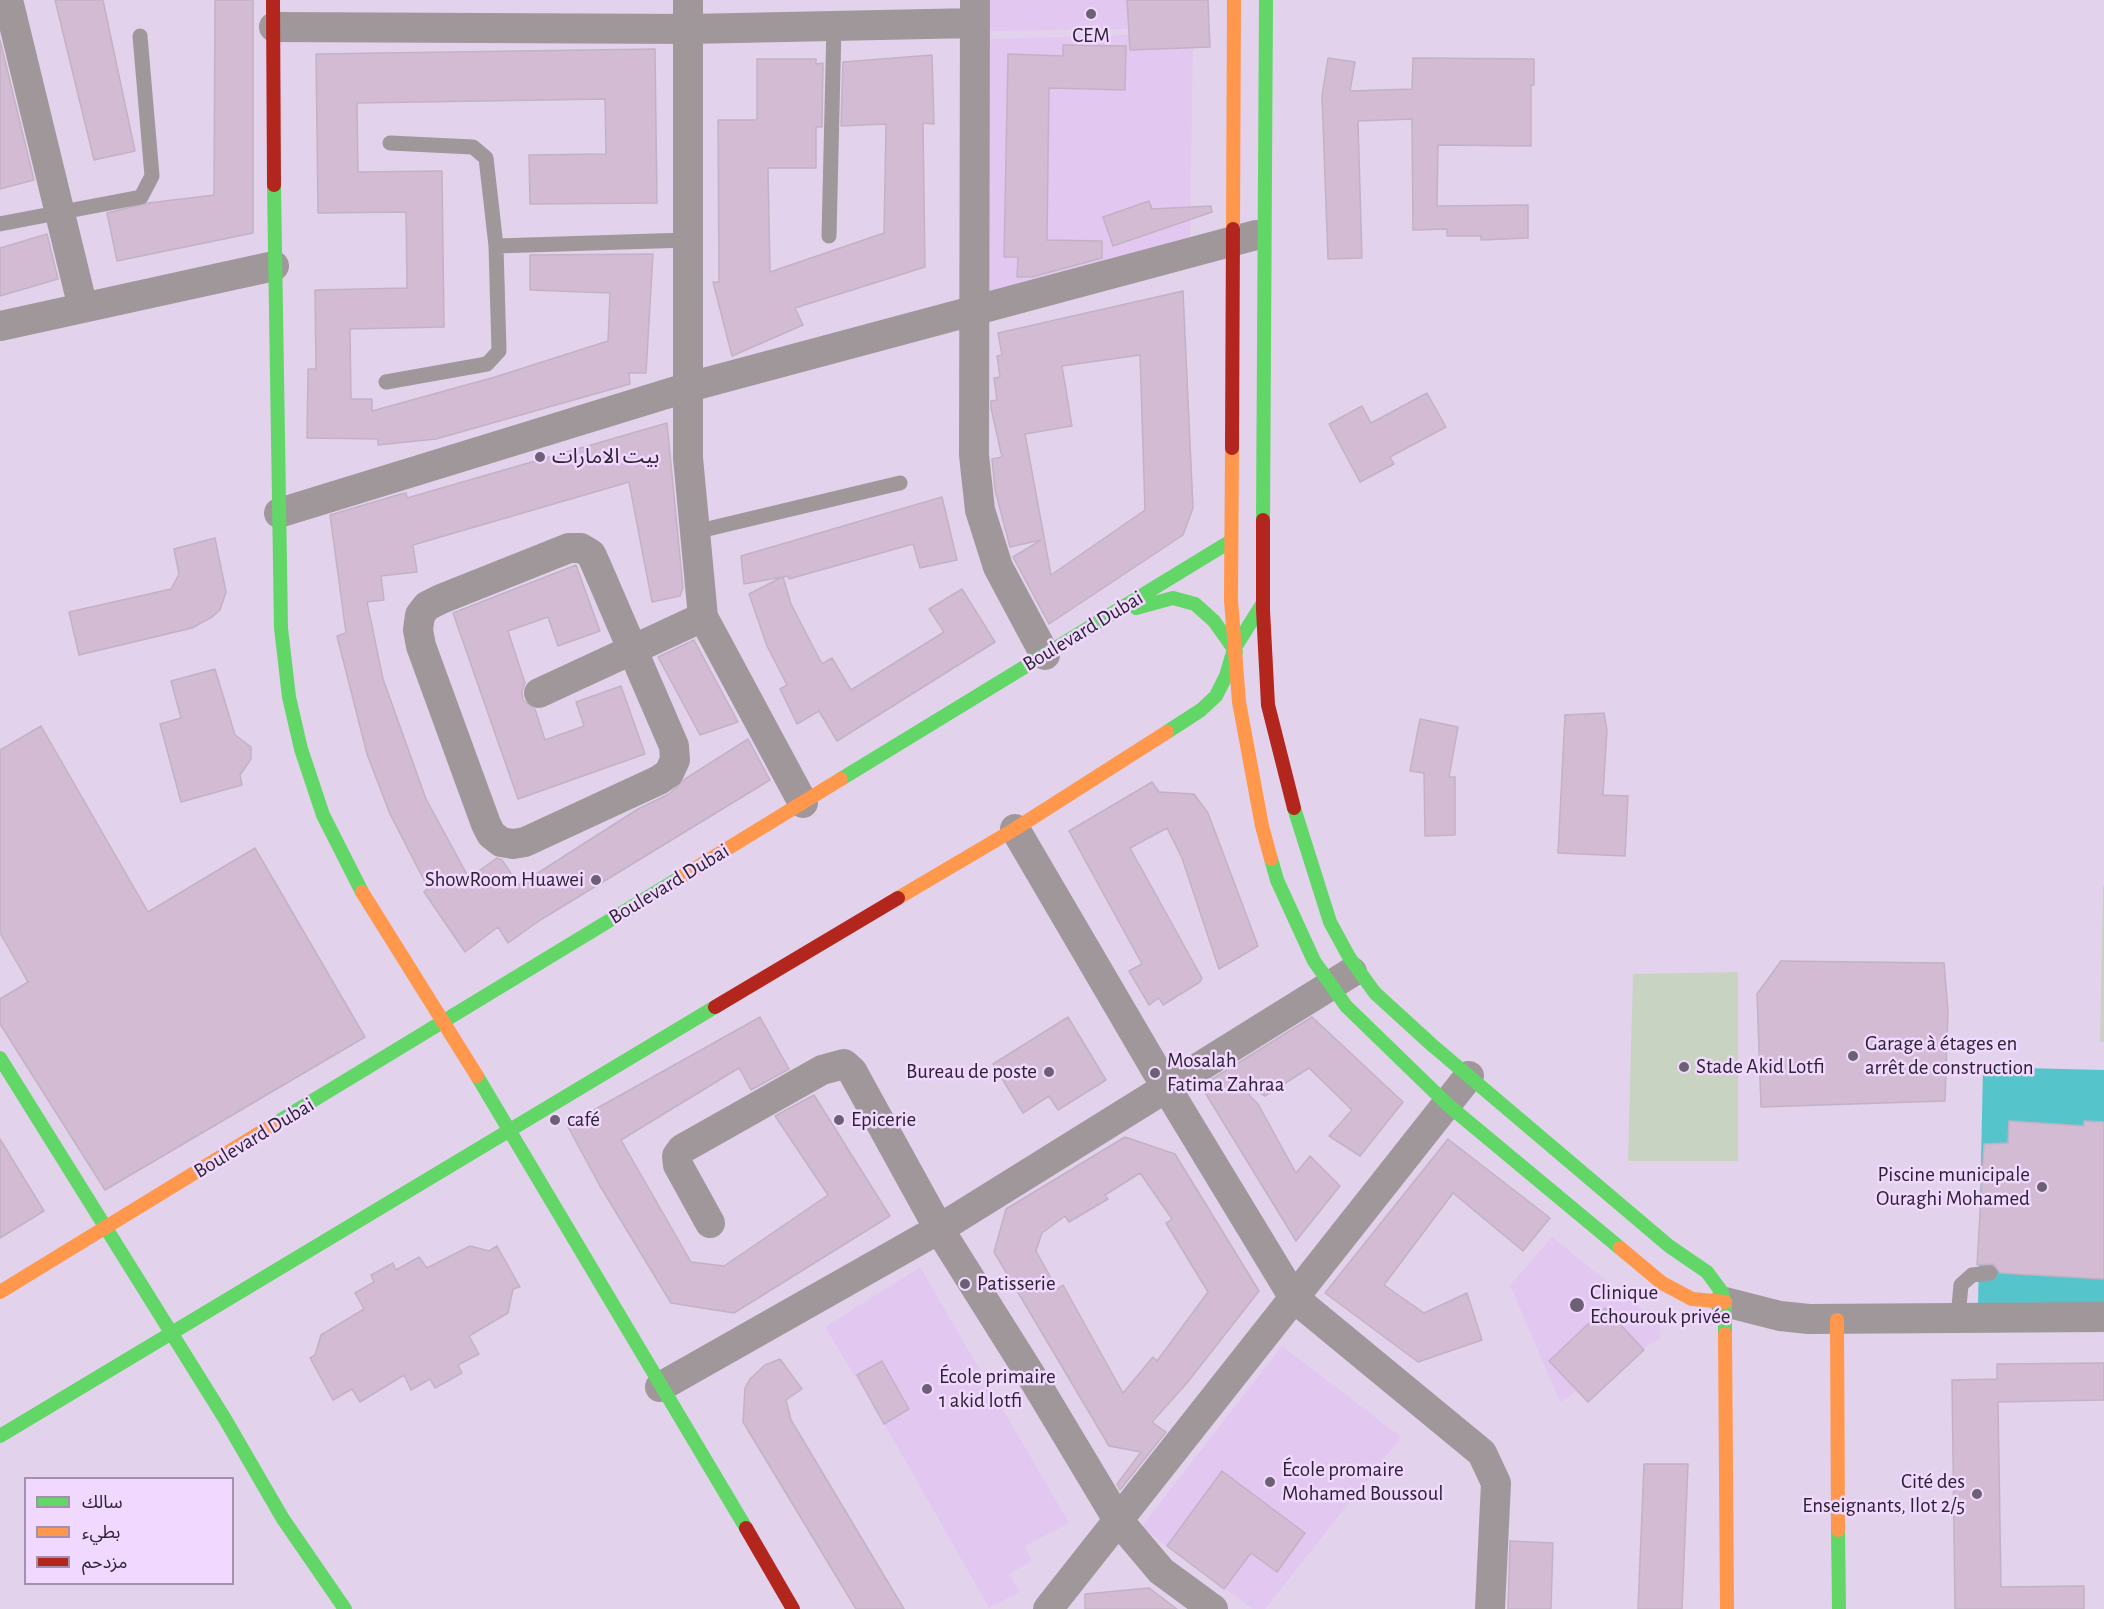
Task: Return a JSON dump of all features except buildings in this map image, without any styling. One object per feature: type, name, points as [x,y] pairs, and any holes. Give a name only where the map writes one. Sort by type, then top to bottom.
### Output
[{"type":"street","points":[[8,0],[83,308]]},
{"type":"street","points":[[1234,0],[1231,541],[1234,649],[1239,702],[1262,826],[1277,880],[1314,961],[1330,985],[1389,1050],[1448,1105],[1676,1293],[1708,1302],[1725,1302],[1780,1316],[1837,1320],[2104,1317]]},
{"type":"street","points":[[1266,0],[1263,603],[1268,705],[1288,790],[1311,869],[1330,922],[1357,969],[1375,993],[1669,1246],[1715,1280],[1725,1302],[1726,1609]]},
{"type":"street","points":[[793,1609],[660,1387],[510,1128],[355,881],[323,814],[300,749],[289,697],[281,628],[274,266],[274,14],[688,14],[834,26],[975,12],[974,456],[980,510],[998,567],[1045,655]]},
{"type":"street","points":[[688,14],[690,387],[688,458],[704,617],[803,803]]},
{"type":"street","points":[[279,513],[690,387],[1264,232]]},
{"type":"street","points":[[0,326],[274,266]]},
{"type":"street","name":"Boulevard Dubai","points":[[0,1292],[1231,541]]},
{"type":"street","points":[[569,548],[581,549],[591,554],[633,651],[674,746],[675,760],[669,773],[659,780],[525,842],[501,842],[491,834],[486,824],[421,646],[418,630],[420,615],[427,606],[441,598],[552,553],[569,548]]},
{"type":"street","points":[[1085,630],[1146,604],[1173,598],[1195,604],[1214,621],[1268,705]]},
{"type":"street","points":[[0,1436],[510,1128],[1015,829],[1201,710],[1216,696],[1226,676],[1234,649],[1263,603]]},
{"type":"street","points":[[540,693],[704,617]]},
{"type":"street","points":[[1201,710],[1239,702]]},
{"type":"street","points":[[1015,829],[1166,1087],[1294,1298],[1482,1453],[1496,1483],[1490,1609]]},
{"type":"street","points":[[660,1387],[939,1230],[1357,969]]},
{"type":"street","points":[[0,1058],[225,1419],[283,1519],[345,1609]]},
{"type":"street","points":[[710,1223],[678,1165],[677,1156],[682,1149],[822,1070],[844,1064],[858,1081],[939,1230],[1037,1384],[1118,1520],[1161,1571],[1214,1609]]},
{"type":"street","points":[[1048,1609],[1469,1076]]},
{"type":"street","points":[[1837,1320],[1839,1609]]},
{"type":"lane","points":[[830,236],[834,26]]},
{"type":"lane","points":[[0,224],[60,215],[141,197],[152,176],[140,36]]},
{"type":"lane","points":[[386,382],[487,364],[499,351],[496,246],[486,158],[473,147],[390,143]]},
{"type":"lane","points":[[496,246],[688,240]]},
{"type":"lane","points":[[696,532],[900,483]]},
{"type":"lane","points":[[1958,1317],[1961,1285],[1972,1275],[1990,1274]]},
{"type":"shaded area","name":"CEM","points":[[990,0],[1192,0],[1191,28],[990,31]]},
{"type":"shaded area","points":[[1193,33],[1190,244],[992,296],[985,276],[987,39]]},
{"type":"shaded area","points":[[2103,886],[2104,1042],[2100,1042]]},
{"type":"shaded area","name":"Stade Akid Lotfi","points":[[1738,972],[1738,1161],[1628,1161],[1633,974]]},
{"type":"shaded area","name":"Piscine municipale Ouraghi Mohamed","points":[[1983,1067],[2104,1070],[2104,1307],[1978,1304]]},
{"type":"shaded area","name":"Clinique Echourouk privée","points":[[1552,1237],[1660,1324],[1660,1338],[1560,1402],[1510,1285]]},
{"type":"shaded area","name":"École primaire 1 akid lotfi","points":[[920,1267],[1069,1523],[1025,1546],[1032,1561],[1009,1574],[1020,1592],[989,1608],[900,1451],[825,1327]]},
{"type":"shaded area","name":"École promaire Mohamed Boussoul","points":[[1282,1346],[1401,1437],[1265,1609],[1253,1609],[1141,1527]]},
{"type":"traffic: fast","points":[[1263,520],[1266,0]]},
{"type":"traffic: fast","points":[[274,185],[281,628],[289,697],[301,749],[323,815],[362,892]]},
{"type":"traffic: fast","points":[[841,779],[1231,541]]},
{"type":"traffic: fast","points":[[1136,608],[1173,598],[1195,604],[1214,621],[1236,652]]},
{"type":"traffic: fast","points":[[1167,732],[1201,710],[1216,696],[1226,676],[1234,649],[1263,603]]},
{"type":"traffic: fast","points":[[1294,808],[1330,922],[1349,957],[1375,993],[1432,1045],[1669,1246],[1707,1272],[1721,1291],[1725,1302],[1725,1334]]},
{"type":"traffic: fast","points":[[1271,859],[1277,880],[1314,961],[1346,1006],[1448,1105],[1620,1248]]},
{"type":"traffic: fast","points":[[271,1126],[686,874]]},
{"type":"traffic: fast","points":[[0,1436],[715,1007]]},
{"type":"traffic: fast","points":[[0,1058],[225,1419],[283,1519],[345,1609]]},
{"type":"traffic: fast","points":[[477,1076],[746,1528]]},
{"type":"traffic: fast","points":[[1838,1530],[1839,1609]]},
{"type":"traffic: slow","points":[[1233,229],[1234,0]]},
{"type":"traffic: slow","points":[[1232,448],[1231,600],[1239,702],[1262,826],[1271,859]]},
{"type":"traffic: slow","points":[[898,898],[1015,829],[1167,732]]},
{"type":"traffic: slow","points":[[686,874],[841,779]]},
{"type":"traffic: slow","points":[[362,892],[477,1076]]},
{"type":"traffic: slow","points":[[0,1292],[271,1126]]},
{"type":"traffic: slow","points":[[1620,1248],[1662,1283],[1692,1299],[1725,1302]]},
{"type":"traffic: slow","points":[[1837,1320],[1838,1530]]},
{"type":"traffic: slow","points":[[1725,1334],[1727,1609]]},
{"type":"traffic: jam","points":[[273,0],[274,185]]},
{"type":"traffic: jam","points":[[1232,448],[1233,229]]},
{"type":"traffic: jam","points":[[1263,520],[1263,610],[1268,705],[1294,808]]},
{"type":"traffic: jam","points":[[715,1007],[898,898]]},
{"type":"traffic: jam","points":[[746,1528],[793,1609]]},
{"type":"place","name":"CEM","points":[[1091,14]]},
{"type":"place","name":"بيت الامارات","points":[[540,457]]},
{"type":"place","name":"ShowRoom Huawei","points":[[596,880]]},
{"type":"place","name":"Garage à étages en arrêt de construction","points":[[1853,1056]]},
{"type":"place","name":"Stade Akid Lotfi","points":[[1684,1067]]},
{"type":"place","name":"Bureau de poste","points":[[1049,1072]]},
{"type":"place","name":"Mosalah Fatima Zahraa","points":[[1155,1073]]},
{"type":"place","name":"café","points":[[555,1120]]},
{"type":"place","name":"Epicerie","points":[[839,1120]]},
{"type":"place","name":"Piscine municipale Ouraghi Mohamed","points":[[2042,1187]]},
{"type":"place","name":"Patisserie","points":[[965,1284]]},
{"type":"place","name":"Clinique Echourouk privée","points":[[1577,1305]]},
{"type":"place","name":"École primaire 1 akid lotfi","points":[[927,1389]]},
{"type":"place","name":"École promaire Mohamed Boussoul","points":[[1270,1482]]},
{"type":"place","name":"Cité des Enseignants, Ilot 2/5","points":[[1977,1494]]}]
